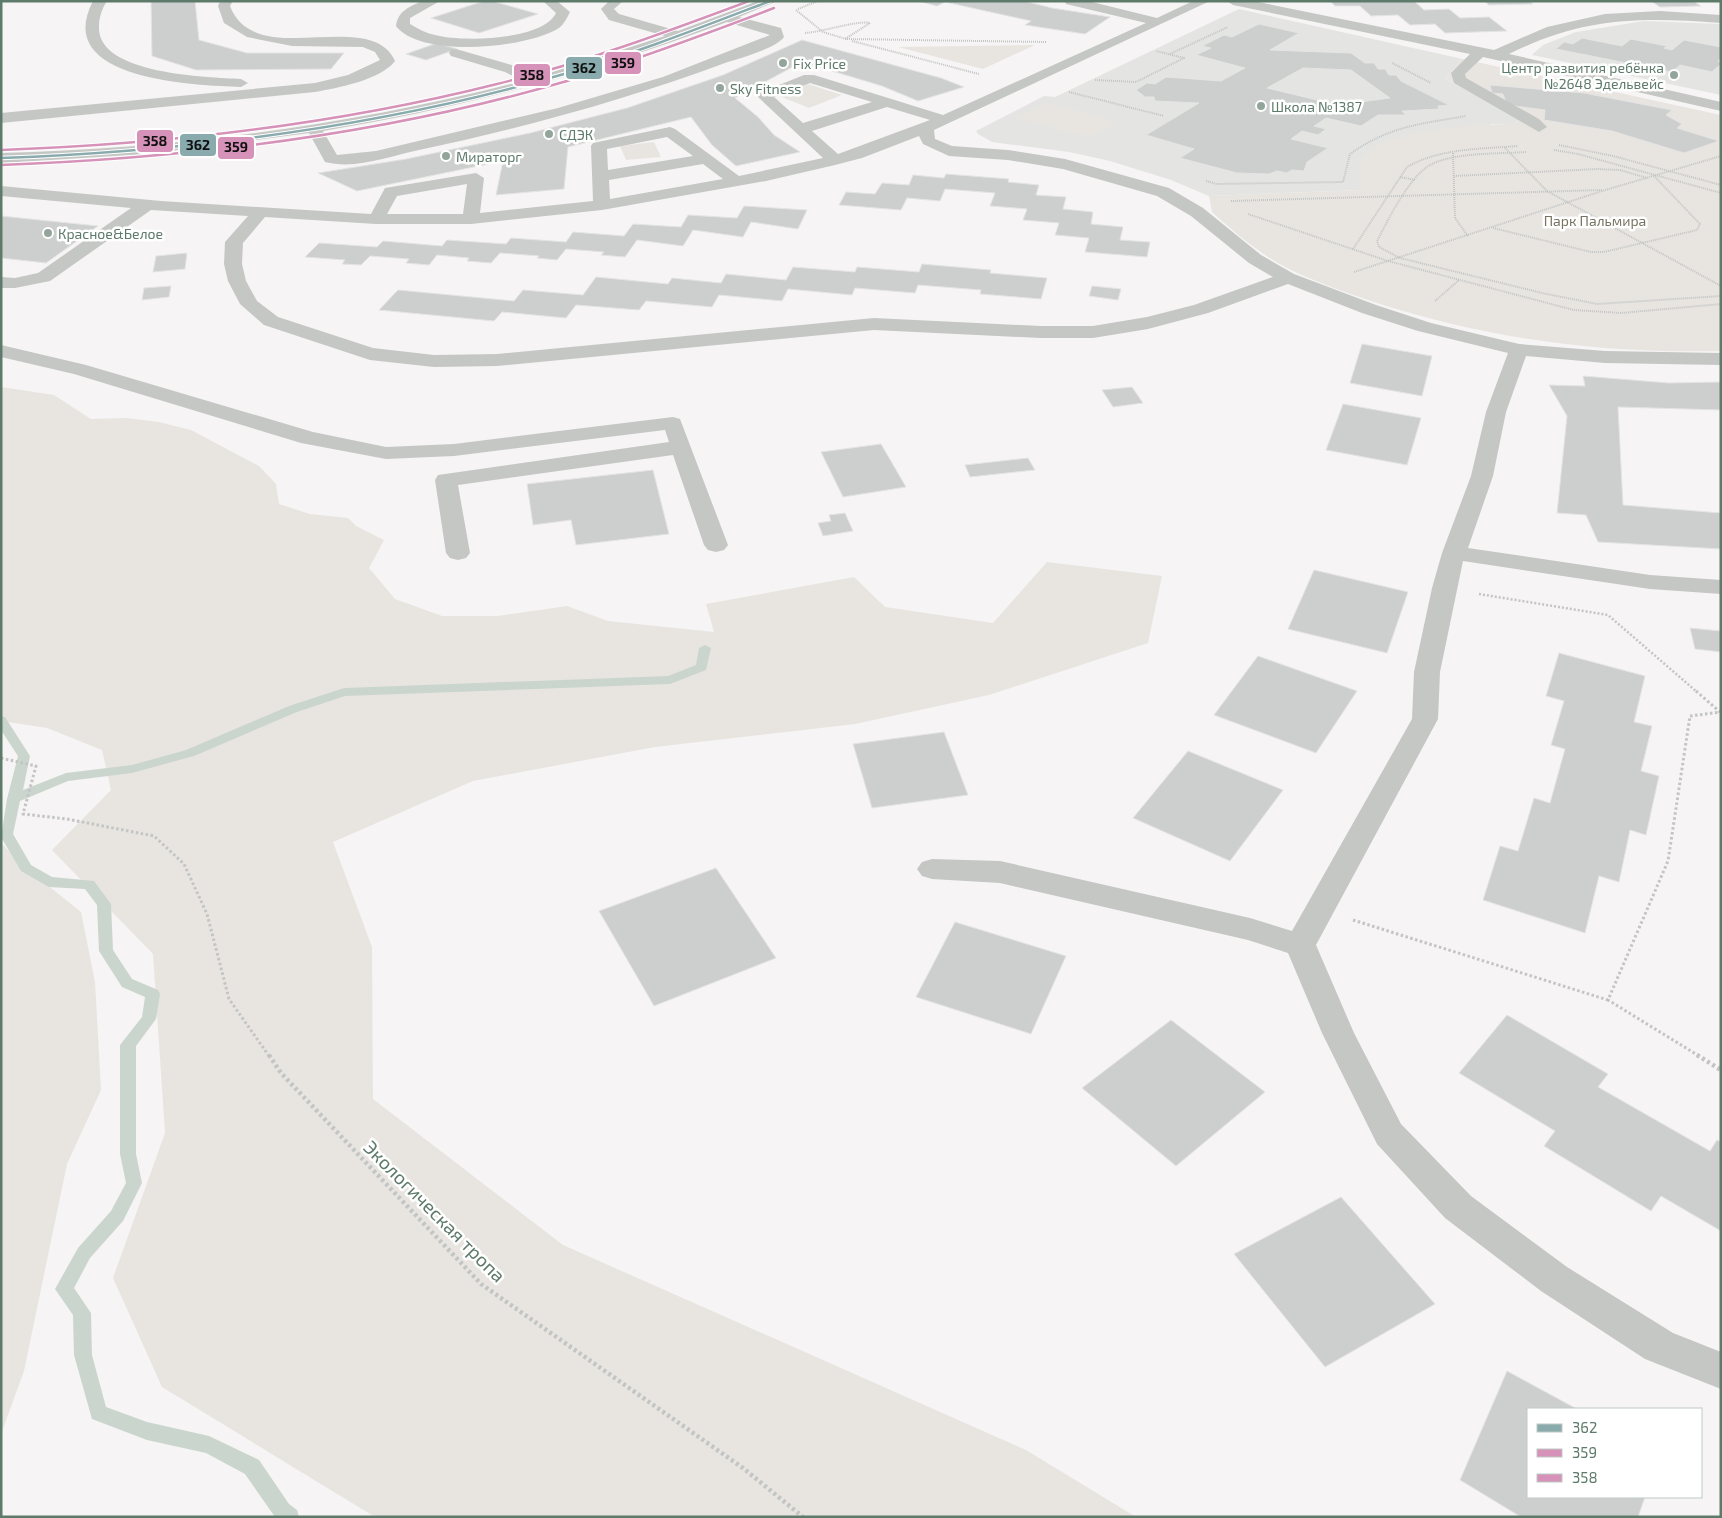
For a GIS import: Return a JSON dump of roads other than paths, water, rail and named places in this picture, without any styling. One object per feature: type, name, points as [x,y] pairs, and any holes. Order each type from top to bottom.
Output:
[{"type":"street","points":[[101,1],[98,3],[91,25],[94,40],[106,55],[132,68],[181,78],[312,87]]},
{"type":"street","points":[[227,1],[224,6],[229,20],[252,35],[302,43],[345,42],[373,45],[413,34],[468,43],[498,41],[532,35],[557,23],[562,12],[549,1]]},
{"type":"street","points":[[413,34],[403,26],[404,17],[414,9],[434,1]]},
{"type":"street","points":[[617,1],[607,9],[614,17],[677,36]]},
{"type":"street","points":[[1,158],[158,149],[314,128],[443,106],[536,82],[677,36],[772,1]]},
{"type":"street","points":[[1071,1],[1159,22]]},
{"type":"street","points":[[1100,8],[1114,1]]},
{"type":"street","points":[[1,191],[72,196],[147,205],[376,219],[471,218],[602,205],[736,181],[856,155],[926,128],[1204,1]]},
{"type":"street","points":[[1233,1],[1496,55],[1721,108]]},
{"type":"street","points":[[1603,6],[1617,16]]},
{"type":"street","points":[[1580,7],[1595,18]]},
{"type":"street","points":[[1496,55],[1524,40],[1571,23],[1595,18],[1662,15],[1721,19]]},
{"type":"street","points":[[314,128],[331,159],[340,160],[376,154],[487,131],[624,95],[681,75],[777,37],[776,31],[726,18]]},
{"type":"street","points":[[1,118],[193,101],[348,81],[374,71],[388,61],[385,53],[373,45]]},
{"type":"street","points":[[1480,52],[1458,73],[1459,80],[1534,122],[1539,127]]},
{"type":"street","points":[[456,53],[510,69],[536,82]]},
{"type":"street","points":[[835,160],[764,96],[809,78],[944,120]]},
{"type":"street","points":[[801,129],[887,102]]},
{"type":"street","points":[[1694,119],[1721,108]]},
{"type":"street","points":[[926,128],[928,141],[949,151]]},
{"type":"street","points":[[602,205],[599,146],[670,132],[736,181]]},
{"type":"street","points":[[921,152],[949,151],[1008,155],[1065,164],[1163,192],[1188,206],[1255,259],[1288,278],[1306,286],[1418,324],[1519,350],[1605,357],[1721,359]]},
{"type":"street","points":[[856,155],[902,153]]},
{"type":"street","points":[[72,196],[44,184],[44,175],[79,154]]},
{"type":"street","points":[[601,176],[707,159]]},
{"type":"street","points":[[376,219],[391,192],[476,178],[471,218]]},
{"type":"street","points":[[1,282],[15,283],[44,277],[147,205]]},
{"type":"street","points":[[260,213],[234,242],[233,264],[236,281],[249,304],[271,322],[370,354],[434,361],[496,360],[874,324],[1040,332],[1093,332],[1148,323],[1201,308],[1288,278]]},
{"type":"street","points":[[1300,945],[1425,719],[1427,672],[1444,588],[1454,552],[1482,476],[1496,412],[1519,350]]},
{"type":"street","points":[[1,351],[79,369],[309,438],[386,453],[454,450],[673,422],[716,545]]},
{"type":"street","points":[[458,553],[446,480],[682,447]]},
{"type":"street","points":[[1454,552],[1650,582],[1721,587]]},
{"type":"street","points":[[932,869],[1000,872],[1250,929],[1300,945],[1338,1033],[1389,1134],[1458,1207],[1554,1279],[1658,1346],[1721,1371]]},
{"type":"waterway","points":[[14,799],[66,777],[132,769],[190,753],[293,709],[344,692],[670,680],[702,667],[705,648]]},
{"type":"waterway","points":[[1,720],[24,756],[14,799]]},
{"type":"waterway","points":[[14,799],[6,834],[26,868],[49,882],[89,884],[104,904],[106,951],[127,983],[153,994],[149,1019],[128,1045],[128,1154],[134,1183],[117,1216],[84,1253],[64,1289],[82,1313],[83,1355],[98,1413],[147,1431],[209,1445],[252,1467],[282,1511],[290,1517]]},
{"type":"place","name":"Fix Price","points":[[783,63]]},
{"type":"place","name":"Центр развития ребёнка №2648 Эдельвейс","points":[[1674,75]]},
{"type":"place","name":"Sky Fitness","points":[[720,88]]},
{"type":"place","name":"Школа №1387","points":[[1261,106]]},
{"type":"place","name":"СДЭК","points":[[549,134]]},
{"type":"place","name":"Мираторг","points":[[446,156]]},
{"type":"place","name":"Красное&Белое","points":[[48,233]]},
{"type":"park label","name":"Парк Пальмира","points":[[1595,220]]}]
